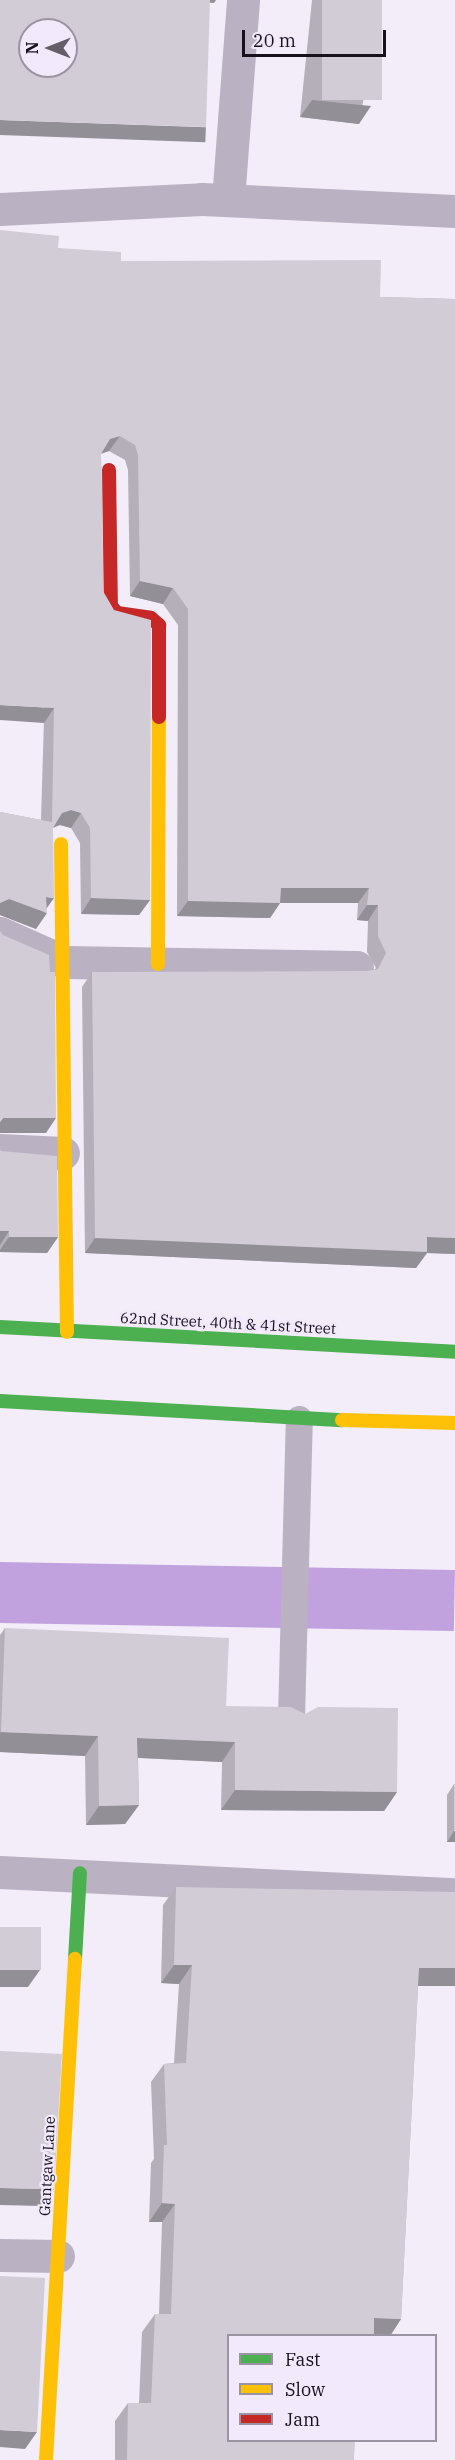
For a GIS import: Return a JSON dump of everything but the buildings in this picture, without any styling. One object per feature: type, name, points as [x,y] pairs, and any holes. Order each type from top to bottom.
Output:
[{"type":"street","points":[[228,200],[243,0]]},
{"type":"street","points":[[0,209],[228,200],[455,211]]},
{"type":"street","points":[[109,470],[111,606],[117,613],[152,618],[159,625],[158,964]]},
{"type":"street","points":[[61,844],[65,962],[63,1153],[67,1332]]},
{"type":"street","points":[[0,933],[65,962],[357,967]]},
{"type":"street","points":[[0,1150],[63,1153]]},
{"type":"street","name":"62nd Street, 40th & 41st Street","points":[[0,1327],[455,1352]]},
{"type":"street","points":[[0,1401],[299,1419],[455,1423]]},
{"type":"street","points":[[0,1872],[80,1873],[455,1894]]},
{"type":"street","name":"Gantgaw Lane","points":[[46,2460],[80,1873]]},
{"type":"street","points":[[0,2255],[58,2256]]},
{"type":"lane","points":[[291,1719],[295,1642],[299,1419]]},
{"type":"shaded area","points":[[0,1562],[455,1570],[454,1631],[0,1623]]},
{"type":"traffic: fast","points":[[0,1327],[455,1352]]},
{"type":"traffic: fast","points":[[0,1401],[342,1420]]},
{"type":"traffic: fast","points":[[75,1959],[80,1873]]},
{"type":"traffic: slow","points":[[158,964],[159,717]]},
{"type":"traffic: slow","points":[[61,844],[67,1332]]},
{"type":"traffic: slow","points":[[342,1420],[455,1423]]},
{"type":"traffic: slow","points":[[46,2460],[75,1959]]},
{"type":"traffic: jam","points":[[109,470],[111,606],[117,613],[151,618],[159,625],[159,717]]}]
